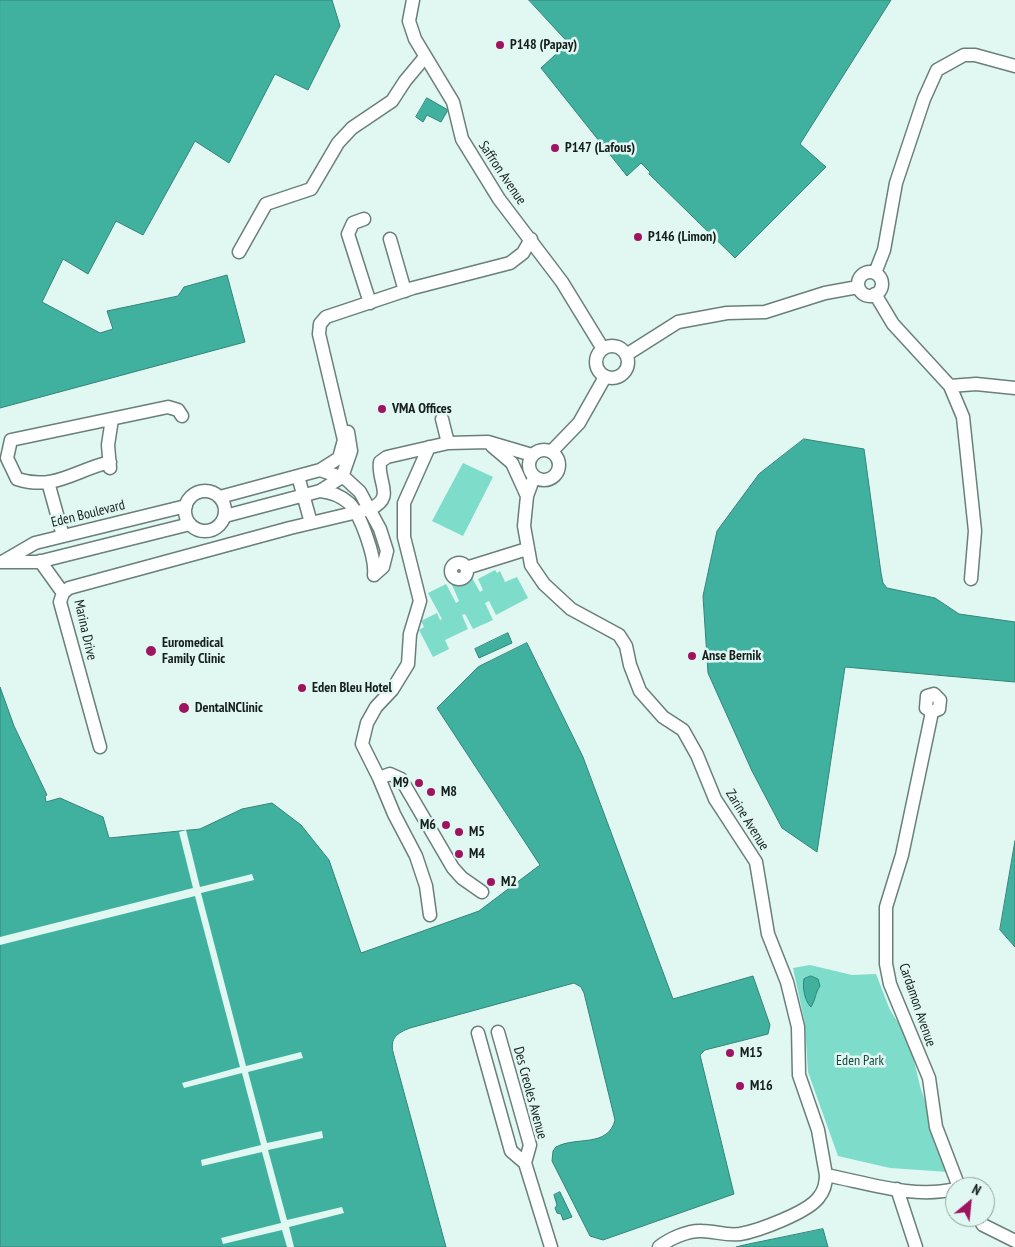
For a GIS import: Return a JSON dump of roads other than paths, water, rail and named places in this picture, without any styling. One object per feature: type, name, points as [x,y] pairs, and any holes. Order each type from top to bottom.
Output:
[{"type":"street","name":"Saffron Avenue","points":[[412,0],[409,21],[424,58],[453,102],[462,139],[499,199],[562,282],[603,349]]},
{"type":"street","points":[[874,274],[884,250],[896,183],[924,99],[937,70],[964,55],[976,55],[1015,66]]},
{"type":"street","points":[[239,252],[266,204],[311,189],[338,144],[352,128],[392,101],[405,80],[424,58]]},
{"type":"street","points":[[364,219],[353,223],[348,234],[370,303]]},
{"type":"street","points":[[390,239],[405,291]]},
{"type":"street","points":[[320,470],[339,458],[344,440],[319,334],[320,324],[326,317],[405,291],[510,263],[522,253],[530,239]]},
{"type":"street","points":[[867,273],[874,274],[880,278],[881,286],[875,294],[865,295],[858,287],[861,276],[867,273]]},
{"type":"street","points":[[626,354],[678,322],[727,313],[765,312],[824,293],[858,287]]},
{"type":"street","points":[[875,294],[893,324],[950,386],[963,417],[975,531],[971,579]]},
{"type":"street","points":[[614,346],[626,354],[628,366],[622,375],[616,378],[601,375],[596,366],[597,356],[603,349],[614,346]]},
{"type":"street","points":[[221,546],[216,528],[225,516],[320,491],[342,477],[351,450],[346,420],[328,373]]},
{"type":"street","points":[[551,452],[579,422],[605,377]]},
{"type":"street","points":[[950,386],[976,384],[1015,388]]},
{"type":"street","points":[[112,419],[108,445],[110,466],[78,471],[68,479],[48,482],[28,483],[17,479],[7,458],[11,440],[168,407],[178,410],[182,416]]},
{"type":"street","points":[[442,419],[448,443]]},
{"type":"street","points":[[370,509],[379,505],[384,497],[379,470],[380,462],[387,457],[448,443],[488,442],[532,455],[541,450],[551,452],[558,459],[557,474],[548,480],[538,480],[534,477],[529,469],[532,455]]},
{"type":"street","points":[[488,442],[512,463],[527,496]]},
{"type":"street","points":[[429,447],[404,503],[404,537],[420,601],[410,634],[408,664],[392,690],[376,707],[367,723],[362,744],[394,814],[416,856],[426,886],[430,915]]},
{"type":"street","points":[[320,470],[342,477],[360,492],[370,509],[380,529],[387,551],[383,567],[374,576],[374,562],[357,513],[342,497],[320,491]]},
{"type":"street","name":"Eden Boulevard","points":[[1,562],[35,543],[186,506],[193,494],[200,491],[214,492],[220,497],[320,470]]},
{"type":"street","points":[[298,476],[311,523]]},
{"type":"street","name":"Zarine Avenue","points":[[534,477],[527,496],[524,526],[531,565],[544,584],[571,609],[618,635],[626,646],[630,665],[640,691],[663,717],[682,730],[697,755],[715,799],[756,862],[768,934],[787,982],[798,1027],[799,1075],[818,1130],[826,1176]]},
{"type":"street","points":[[48,482],[62,536]]},
{"type":"street","points":[[220,497],[224,502],[225,516]]},
{"type":"street","points":[[186,506],[187,519],[190,524]]},
{"type":"street","name":"Marina Drive","points":[[100,746],[60,602],[63,593],[69,588],[221,546],[370,509]]},
{"type":"street","name":"Eden Boulevard","points":[[1,562],[40,561],[190,524],[198,530],[207,531],[216,528]]},
{"type":"street","points":[[466,568],[527,549]]},
{"type":"street","points":[[40,561],[63,593]]},
{"type":"street","name":"Cardamon Avenue","points":[[932,712],[902,855],[886,907],[886,964],[890,984],[929,1078],[936,1127],[956,1177]]},
{"type":"street","points":[[379,778],[390,774],[401,779],[453,868],[462,878],[482,892]]},
{"type":"street","name":"Des Creoles Avenue","points":[[498,1032],[530,1145],[524,1163],[551,1247]]},
{"type":"street","points":[[478,1033],[511,1151],[524,1163]]},
{"type":"street","points":[[659,1247],[667,1240],[700,1230],[725,1235],[740,1234],[765,1228],[815,1202],[824,1189],[826,1176],[935,1194],[945,1192]]},
{"type":"street","points":[[897,1189],[904,1218],[916,1247]]},
{"type":"street","points":[[987,1227],[1015,1240]]},
{"type":"place","name":"P148 (Papay)","points":[[500,45]]},
{"type":"place","name":"P147 (Lafous)","points":[[555,148]]},
{"type":"place","name":"P146 (Limon)","points":[[638,237]]},
{"type":"place","name":"VMA Offices","points":[[382,409]]},
{"type":"place","name":"Euromedical Family Clinic","points":[[151,651]]},
{"type":"place","name":"Anse Bernik","points":[[692,656]]},
{"type":"place","name":"Eden Bleu Hotel","points":[[302,688]]},
{"type":"place","name":"DentalNClinic","points":[[184,708]]},
{"type":"place","name":"M9","points":[[419,783]]},
{"type":"place","name":"M8","points":[[431,792]]},
{"type":"place","name":"M6","points":[[446,825]]},
{"type":"place","name":"M5","points":[[459,832]]},
{"type":"place","name":"M4","points":[[459,854]]},
{"type":"place","name":"M2","points":[[491,882]]},
{"type":"place","name":"M15","points":[[730,1053]]},
{"type":"place","name":"M16","points":[[740,1086]]},
{"type":"park label","name":"Eden Park","points":[[860,1061]]}]
